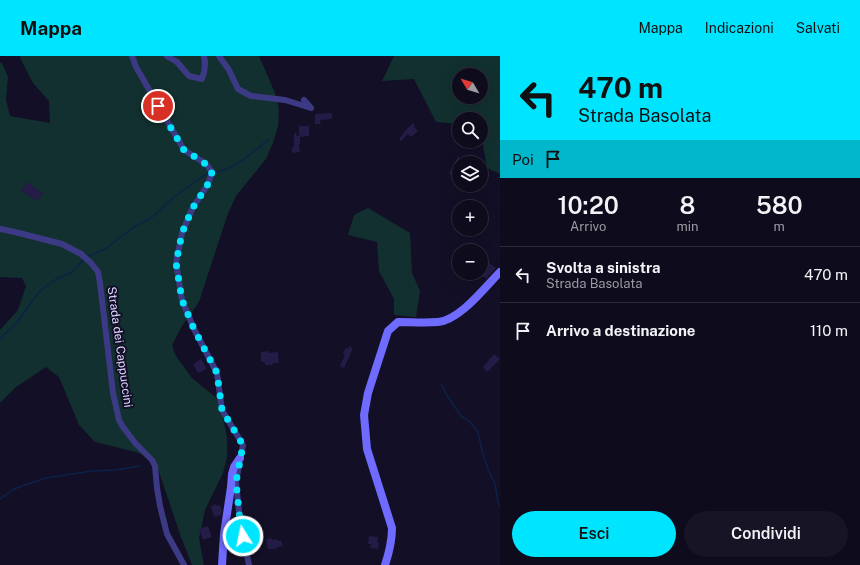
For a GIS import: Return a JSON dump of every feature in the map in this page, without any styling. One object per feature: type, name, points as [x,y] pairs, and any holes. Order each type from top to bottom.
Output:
[{"type":"main road","points":[[385,565],[392,539],[392,528],[367,449],[364,414],[368,393],[388,332],[398,322],[439,322],[450,318],[461,311],[500,272]]},
{"type":"main road","points":[[222,565],[224,534],[232,474],[234,467],[240,458]]},
{"type":"street","points":[[132,56],[136,67],[184,150],[207,165],[212,172],[208,184],[192,209],[182,233],[176,263],[182,300],[194,329],[217,373],[222,410],[243,445],[236,482],[240,521],[249,565]]},
{"type":"street","points":[[167,56],[177,62],[191,78],[202,79],[205,71],[204,56]]},
{"type":"street","points":[[219,56],[229,70],[238,90],[251,96],[285,100],[311,108],[304,100]]},
{"type":"street","name":"Strada dei Cappuccini","points":[[0,229],[62,244],[81,254],[98,272],[113,393],[119,420],[136,444],[152,460],[155,466],[160,506],[168,534],[184,565]]},
{"type":"green space","points":[[20,56],[259,56],[275,93],[279,109],[278,126],[273,143],[266,159],[236,196],[227,216],[199,302],[182,326],[172,345],[176,356],[192,378],[219,400],[227,437],[227,457],[223,473],[205,510],[199,538],[204,565],[192,565],[155,460],[136,452],[95,442],[79,425],[59,377],[46,367],[16,387],[0,403],[0,330],[18,310],[26,286],[22,278],[0,277],[0,62],[2,63],[8,77],[6,100],[10,116],[50,123],[49,101],[33,83]]},
{"type":"green space","points":[[394,56],[500,56],[500,174],[488,168],[488,156],[485,156],[483,148],[488,148],[488,112],[452,112],[452,123],[436,122],[414,79],[382,81]]},
{"type":"green space","points":[[368,208],[410,233],[412,273],[420,291],[416,317],[394,315],[394,299],[379,271],[377,242],[348,235],[354,215]]},
{"type":"building","points":[[332,113],[332,119],[320,120],[321,124],[315,124],[315,114]]},
{"type":"building","points":[[413,123],[415,125],[414,127],[418,131],[411,137],[408,134],[401,141],[399,139]]},
{"type":"building","points":[[299,126],[309,126],[309,136],[300,137],[300,152],[292,153],[292,147],[294,147],[294,133],[299,136]]},
{"type":"building","points":[[452,168],[452,176],[449,174]]},
{"type":"building","points":[[27,182],[43,193],[37,201],[21,191]]},
{"type":"building","points":[[488,262],[496,268],[488,277]]},
{"type":"building","points":[[349,346],[353,348],[344,368],[340,366],[345,355],[343,354]]},
{"type":"building","points":[[269,351],[269,353],[278,352],[279,363],[265,365],[265,362],[261,362],[261,352]]},
{"type":"building","points":[[494,354],[500,359],[487,372],[483,367]]},
{"type":"building","points":[[201,359],[207,369],[198,373],[193,364]]},
{"type":"building","points":[[216,504],[217,506],[220,505],[222,511],[221,515],[214,517],[211,506]]},
{"type":"building","points":[[208,526],[212,537],[203,540],[199,529]]},
{"type":"building","points":[[238,533],[239,543],[231,544],[230,534]]},
{"type":"building","points":[[369,536],[378,537],[378,549],[370,548],[371,544],[368,544]]},
{"type":"building","points":[[272,538],[272,540],[276,539],[277,541],[282,541],[282,546],[277,547],[276,549],[268,549],[266,539]]},
{"type":"waterway","points":[[213,172],[227,169],[235,165],[269,139]]},
{"type":"waterway","points":[[87,257],[105,249],[134,227],[151,218],[174,197],[209,172]]},
{"type":"waterway","points":[[0,339],[17,322],[39,292],[53,281],[72,272],[84,259]]},
{"type":"waterway","points":[[441,384],[461,416],[469,421],[478,432],[482,451],[495,484],[500,507]]},
{"type":"waterway","points":[[0,499],[14,489],[46,478],[140,466]]},
{"type":"route","points":[[158,106],[184,150],[207,165],[212,172],[208,184],[192,209],[182,233],[176,263],[182,300],[194,329],[217,373],[222,410],[243,445],[236,482],[243,536]]}]
